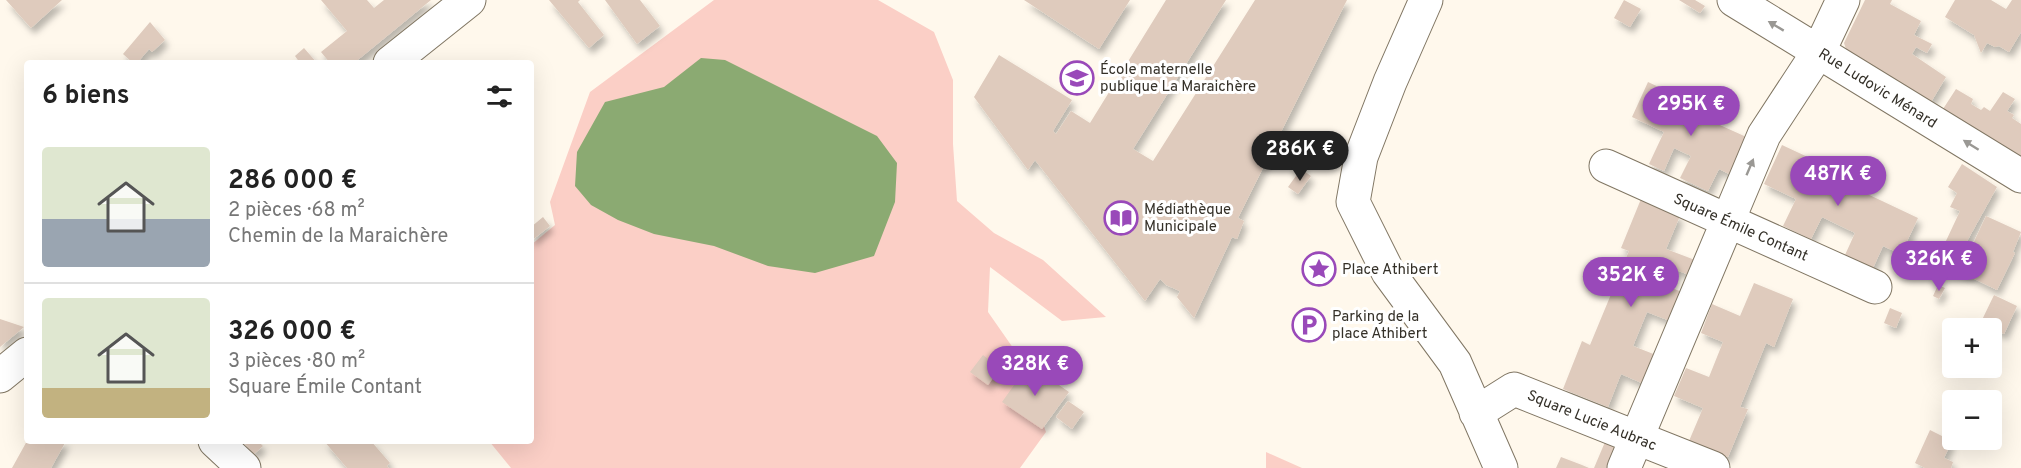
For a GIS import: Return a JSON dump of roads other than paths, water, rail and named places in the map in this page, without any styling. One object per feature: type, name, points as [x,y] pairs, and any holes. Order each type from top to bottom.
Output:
[{"type":"street","points":[[394,60],[469,0]]},
{"type":"street","points":[[1426,0],[1390,82],[1361,157],[1353,202],[1388,272],[1455,363],[1501,468]]},
{"type":"street","name":"Rue Ludovic Ménard","points":[[1734,0],[2021,176]]},
{"type":"street","points":[[1624,468],[1764,135],[1819,51],[1843,0]]},
{"type":"street","name":"Square Émile Contant","points":[[1606,166],[1875,287]]},
{"type":"street","points":[[0,376],[24,356]]},
{"type":"street","name":"Square Lucie Aubrac","points":[[1476,412],[1514,388],[1713,468]]},
{"type":"street","points":[[218,444],[244,468]]},
{"type":"place","name":"École maternelle publique La Maraichère","points":[[1077,78]]},
{"type":"place","name":"Médiathèque Municipale","points":[[1121,218]]},
{"type":"place","name":"Place Athibert","points":[[1319,269]]},
{"type":"place","name":"Parking de la place Athibert","points":[[1309,325]]}]
